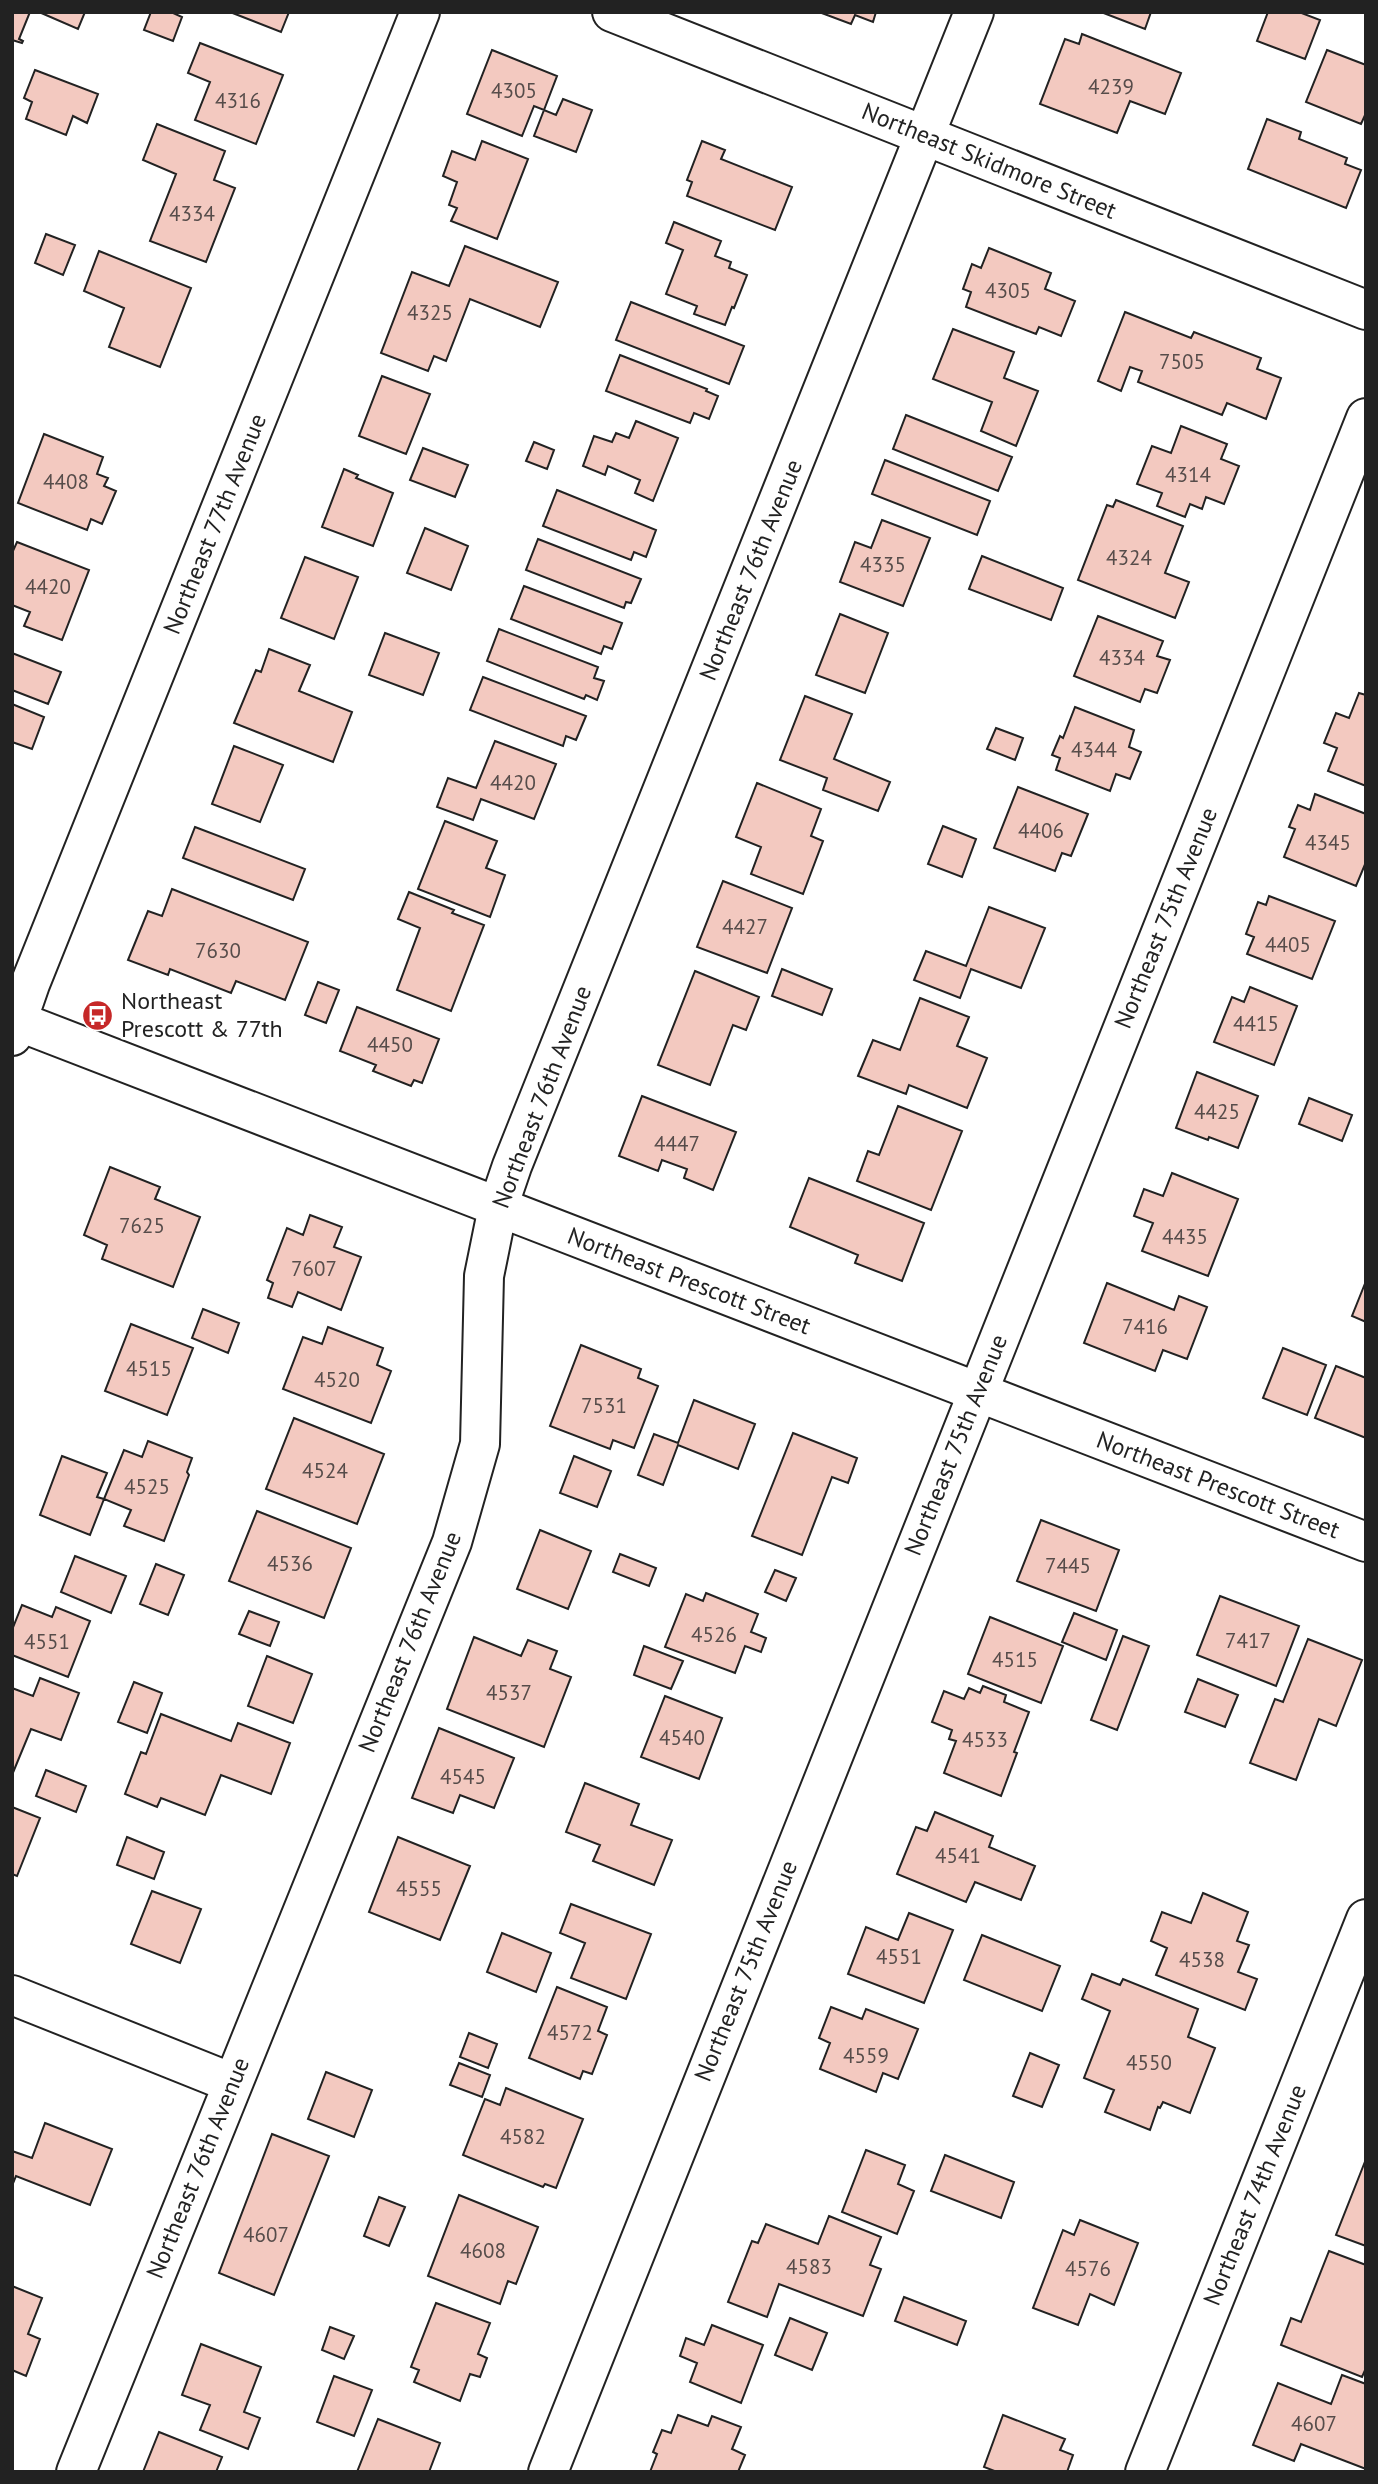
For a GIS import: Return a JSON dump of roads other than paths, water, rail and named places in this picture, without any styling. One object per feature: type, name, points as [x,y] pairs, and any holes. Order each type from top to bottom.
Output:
[{"type":"street","name":"Northeast 77th Avenue","points":[[14,1025],[420,12]]},
{"type":"street","name":"Northeast Skidmore Street","points":[[612,12],[1366,310]]},
{"type":"street","name":"Northeast 76th Avenue","points":[[76,2472],[452,1542],[480,1444],[484,1276],[498,1208],[512,1166],[974,12]]},
{"type":"street","name":"Northeast 75th Avenue","points":[[548,2472],[1366,418]]},
{"type":"street","name":"Northeast Prescott Street","points":[[14,1025],[1366,1542]]},
{"type":"street","name":"Northeast 74th Avenue","points":[[1145,2472],[1366,1919]]},
{"type":"street","points":[[12,1996],[232,2083]]},
{"type":"place","name":"Northeast Prescott & 77th","points":[[98,1015]]}]
